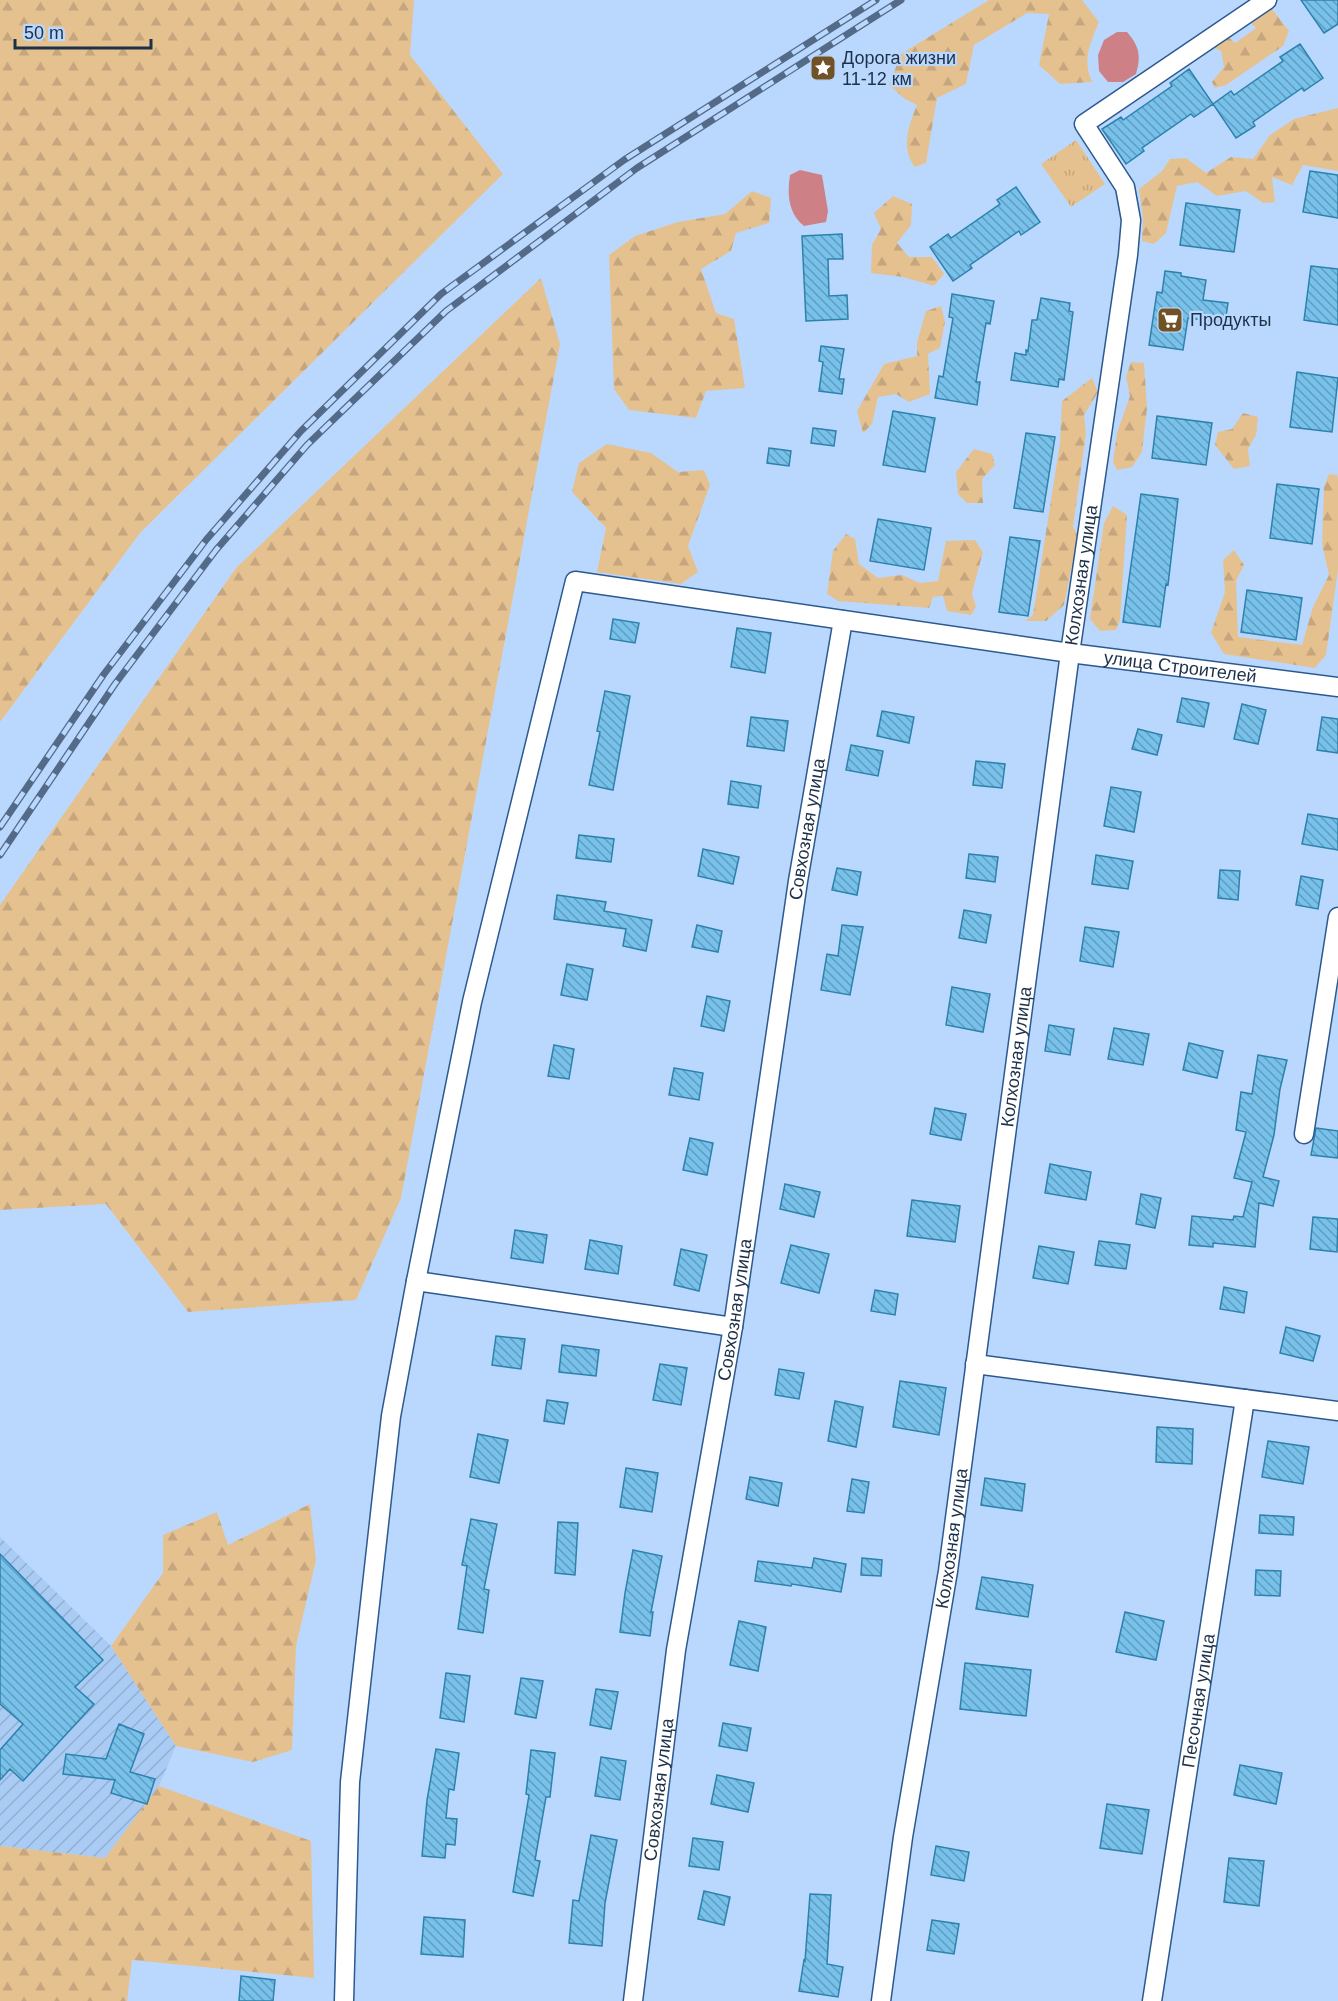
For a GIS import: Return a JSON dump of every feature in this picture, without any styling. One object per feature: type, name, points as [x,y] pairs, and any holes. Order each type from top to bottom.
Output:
[{"type":"street","name":"Колхозная улица","points":[[881,2001],[903,1837],[948,1571],[1070,653],[1128,255],[1131,220],[1125,187],[1084,124],[1267,0]]},
{"type":"street","name":"улица Строителей","points":[[416,1281],[472,1002],[575,581],[1070,653],[1338,687]]},
{"type":"street","name":"Совхозная улица","points":[[633,2001],[676,1650],[733,1327],[798,881],[843,620]]},
{"type":"street","points":[[1304,1134],[1338,917]]},
{"type":"street","points":[[344,2001],[350,1782],[392,1416],[416,1281],[733,1327]]},
{"type":"street","points":[[975,1364],[1338,1411]]},
{"type":"street","name":"Песочная улица","points":[[1152,2001],[1245,1399]]},
{"type":"shaded area","points":[[1117,32],[1127,32],[1135,42],[1139,57],[1138,68],[1136,74],[1123,82],[1108,82],[1099,71],[1098,55],[1104,40]]},
{"type":"shaded area","points":[[800,170],[822,175],[828,211],[826,222],[804,226],[792,209],[789,196],[790,175]]},
{"type":"shaded area","points":[[0,1537],[111,1646],[176,1746],[159,1786],[105,1858],[0,1846]]},
{"type":"green space","points":[[0,0],[414,0],[410,55],[503,174],[140,533],[0,722]]},
{"type":"green space","points":[[989,0],[1082,0],[1099,22],[1087,59],[1092,82],[1060,84],[1039,65],[1049,14],[1027,13],[974,45],[966,84],[937,98],[926,163],[915,167],[910,160],[907,136],[917,105],[905,99],[889,85],[901,54]]},
{"type":"green space","points":[[1272,9],[1289,31],[1283,46],[1226,85],[1215,88],[1212,82],[1224,67],[1221,51],[1210,46],[1225,34],[1235,43],[1256,28],[1251,23],[1258,10]]},
{"type":"green space","points":[[1338,108],[1338,171],[1303,165],[1292,185],[1272,177],[1275,202],[1263,203],[1246,191],[1217,196],[1197,182],[1177,186],[1166,233],[1154,244],[1142,241],[1143,218],[1139,189],[1162,171],[1170,159],[1186,158],[1206,173],[1231,157],[1253,159],[1270,135],[1294,119]]},
{"type":"green space","points":[[1076,140],[1105,184],[1071,207],[1041,164]]},
{"type":"green space","points":[[752,191],[771,198],[769,223],[736,233],[731,251],[701,269],[716,313],[734,319],[745,388],[706,391],[696,418],[629,410],[614,389],[609,255],[635,236],[678,222],[725,214]]},
{"type":"green space","points":[[893,196],[912,204],[911,225],[897,243],[909,257],[932,257],[944,274],[934,286],[903,277],[871,273],[872,245],[881,229],[874,213]]},
{"type":"green space","points":[[541,278],[560,344],[401,1198],[356,1300],[188,1312],[106,1204],[0,1210],[0,905],[236,568]]},
{"type":"green space","points":[[941,306],[945,322],[940,348],[928,354],[930,394],[909,402],[896,394],[878,397],[872,424],[863,433],[857,411],[884,364],[917,356],[917,342],[926,311]]},
{"type":"green space","points":[[1131,362],[1144,363],[1147,408],[1142,452],[1132,467],[1117,470],[1113,462],[1117,433],[1130,396],[1126,377]]},
{"type":"green space","points":[[1092,378],[1098,392],[1084,415],[1086,433],[1073,527],[1081,540],[1073,560],[1064,605],[1046,621],[1025,621],[1033,615],[1060,443],[1062,401]]},
{"type":"green space","points":[[1243,413],[1258,417],[1256,435],[1248,449],[1250,466],[1234,469],[1215,445],[1218,432],[1232,429]]},
{"type":"green space","points":[[607,444],[651,453],[678,472],[704,470],[710,485],[688,546],[698,572],[681,584],[597,572],[606,528],[572,492],[579,463]]},
{"type":"green space","points":[[974,449],[992,454],[995,465],[982,479],[983,503],[967,503],[958,494],[956,472]]},
{"type":"green space","points":[[1329,474],[1337,475],[1338,479],[1338,569],[1326,655],[1315,668],[1224,654],[1211,633],[1225,592],[1223,560],[1234,550],[1244,565],[1236,581],[1238,637],[1302,645],[1313,607],[1329,575],[1322,544],[1324,487]]},
{"type":"green space","points":[[1113,506],[1127,515],[1120,620],[1116,630],[1100,631],[1090,619],[1104,523]]},
{"type":"green space","points":[[846,534],[855,539],[859,564],[878,578],[902,575],[920,583],[938,581],[946,541],[975,540],[983,552],[972,593],[976,607],[971,615],[947,611],[943,596],[933,597],[929,608],[838,601],[827,594],[833,551]]},
{"type":"green space","points":[[310,1504],[316,1560],[296,1646],[292,1750],[253,1762],[176,1746],[111,1646],[163,1573],[163,1535],[217,1512],[228,1545]]},
{"type":"green space","points":[[159,1786],[311,1841],[314,1978],[132,1960],[127,2001],[0,2001],[0,1846],[105,1858]]},
{"type":"building","points":[[1301,0],[1338,0],[1338,24],[1324,33]]},
{"type":"building","points":[[1300,44],[1323,78],[1304,91],[1302,88],[1253,122],[1255,126],[1236,138],[1213,104],[1231,91],[1234,95],[1283,61],[1280,57]]},
{"type":"building","points":[[1189,69],[1213,104],[1194,117],[1191,114],[1142,148],[1144,151],[1126,164],[1102,129],[1121,117],[1123,120],[1172,86],[1170,83]]},
{"type":"building","points":[[1310,171],[1338,175],[1338,218],[1303,212]]},
{"type":"building","points":[[1016,187],[1040,222],[1021,235],[1019,231],[970,265],[972,268],[953,281],[930,247],[948,234],[951,238],[1000,204],[997,200]]},
{"type":"building","points":[[1186,203],[1240,210],[1234,252],[1180,245]]},
{"type":"building","points":[[842,234],[843,259],[828,259],[829,296],[847,295],[848,319],[806,321],[802,236]]},
{"type":"building","points":[[1311,266],[1338,269],[1338,325],[1304,320]]},
{"type":"building","name":"Продукты","points":[[1165,271],[1206,280],[1203,300],[1228,303],[1225,323],[1188,318],[1183,350],[1149,345],[1157,292],[1162,293]]},
{"type":"building","points":[[952,294],[994,301],[990,324],[986,323],[976,382],[980,382],[977,405],[935,398],[939,376],[943,377],[953,318],[949,317]]},
{"type":"building","points":[[1041,298],[1070,303],[1069,311],[1073,312],[1064,380],[1059,379],[1058,387],[1011,380],[1015,353],[1026,355],[1026,350],[1028,351],[1032,320],[1037,320]]},
{"type":"building","points":[[821,346],[844,349],[839,379],[844,379],[842,394],[819,391],[823,362],[819,361]]},
{"type":"building","points":[[1297,372],[1338,378],[1332,432],[1290,427]]},
{"type":"building","points":[[893,411],[935,418],[925,472],[883,465]]},
{"type":"building","points":[[1157,416],[1212,423],[1206,465],[1152,458]]},
{"type":"building","points":[[813,428],[836,431],[834,446],[811,443]]},
{"type":"building","points":[[1026,433],[1055,437],[1043,512],[1014,508]]},
{"type":"building","points":[[769,448],[791,451],[789,466],[767,463]]},
{"type":"building","points":[[1277,484],[1319,489],[1312,544],[1270,538]]},
{"type":"building","points":[[1141,494],[1178,499],[1168,585],[1166,584],[1160,627],[1123,622]]},
{"type":"building","points":[[878,519],[931,528],[924,570],[870,561]]},
{"type":"building","points":[[1010,537],[1040,541],[1028,616],[999,612]]},
{"type":"building","points":[[1247,590],[1302,598],[1296,640],[1241,632]]},
{"type":"building","points":[[613,619],[639,623],[635,643],[610,639]]},
{"type":"building","points":[[737,628],[771,633],[765,673],[731,667]]},
{"type":"building","points":[[605,691],[630,696],[613,790],[589,785],[600,732],[597,731]]},
{"type":"building","points":[[1182,698],[1209,703],[1204,727],[1177,722]]},
{"type":"building","points":[[1242,704],[1266,710],[1258,744],[1234,739]]},
{"type":"building","points":[[882,711],[914,717],[909,743],[877,736]]},
{"type":"building","points":[[751,717],[788,721],[784,751],[747,746]]},
{"type":"building","points":[[1322,717],[1338,719],[1338,753],[1317,750]]},
{"type":"building","points":[[1138,729],[1162,735],[1157,755],[1132,749]]},
{"type":"building","points":[[851,745],[883,751],[878,776],[846,770]]},
{"type":"building","points":[[976,761],[1005,764],[1002,788],[973,785]]},
{"type":"building","points":[[731,781],[761,786],[758,808],[728,804]]},
{"type":"building","points":[[1111,787],[1141,792],[1134,832],[1104,826]]},
{"type":"building","points":[[1308,814],[1338,819],[1338,850],[1302,844]]},
{"type":"building","points":[[579,835],[614,839],[611,862],[576,858]]},
{"type":"building","points":[[703,849],[739,857],[733,884],[698,876]]},
{"type":"building","points":[[969,854],[998,857],[995,882],[966,878]]},
{"type":"building","points":[[1096,855],[1133,861],[1128,889],[1092,884]]},
{"type":"building","points":[[837,868],[861,872],[857,895],[832,890]]},
{"type":"building","points":[[1220,870],[1240,871],[1238,900],[1218,898]]},
{"type":"building","points":[[1301,876],[1323,880],[1318,909],[1296,905]]},
{"type":"building","points":[[557,895],[606,902],[604,911],[652,920],[646,951],[623,946],[626,929],[554,919]]},
{"type":"building","points":[[964,910],[991,915],[986,943],[959,938]]},
{"type":"building","points":[[697,925],[722,931],[718,952],[692,947]]},
{"type":"building","points":[[842,925],[863,927],[850,995],[821,990],[827,954],[838,956]]},
{"type":"building","points":[[1085,927],[1119,932],[1113,967],[1080,961]]},
{"type":"building","points":[[567,964],[593,969],[587,1000],[561,995]]},
{"type":"building","points":[[952,987],[990,994],[983,1032],[946,1025]]},
{"type":"building","points":[[707,996],[730,1001],[724,1031],[701,1026]]},
{"type":"building","points":[[1049,1025],[1074,1029],[1070,1055],[1045,1051]]},
{"type":"building","points":[[1114,1028],[1149,1034],[1143,1065],[1108,1059]]},
{"type":"building","points":[[1189,1043],[1223,1051],[1217,1078],[1183,1070]]},
{"type":"building","points":[[554,1045],[574,1049],[569,1079],[548,1076]]},
{"type":"building","points":[[1258,1055],[1287,1060],[1280,1089],[1274,1135],[1263,1177],[1279,1181],[1273,1206],[1259,1203],[1255,1247],[1213,1243],[1213,1247],[1189,1245],[1192,1216],[1233,1220],[1234,1216],[1243,1217],[1252,1182],[1234,1178],[1246,1132],[1236,1130],[1241,1092],[1252,1094]]},
{"type":"building","points":[[674,1068],[703,1073],[699,1100],[669,1095]]},
{"type":"building","points":[[935,1108],[966,1114],[961,1140],[930,1134]]},
{"type":"building","points":[[1316,1128],[1338,1131],[1338,1158],[1311,1155]]},
{"type":"building","points":[[690,1138],[713,1143],[707,1175],[683,1170]]},
{"type":"building","points":[[1050,1164],[1091,1172],[1086,1200],[1045,1193]]},
{"type":"building","points":[[785,1184],[820,1192],[814,1217],[780,1209]]},
{"type":"building","points":[[1141,1194],[1161,1198],[1155,1228],[1136,1224]]},
{"type":"building","points":[[912,1200],[960,1206],[955,1242],[907,1236]]},
{"type":"building","points":[[1313,1217],[1338,1219],[1337,1252],[1310,1249]]},
{"type":"building","points":[[515,1230],[547,1235],[543,1263],[511,1258]]},
{"type":"building","points":[[590,1240],[622,1246],[618,1274],[585,1269]]},
{"type":"building","points":[[1099,1241],[1130,1245],[1126,1269],[1095,1265]]},
{"type":"building","points":[[791,1245],[829,1254],[819,1293],[781,1283]]},
{"type":"building","points":[[1039,1246],[1074,1252],[1068,1284],[1033,1278]]},
{"type":"building","points":[[681,1249],[707,1255],[699,1291],[674,1285]]},
{"type":"building","points":[[1224,1287],[1247,1292],[1244,1313],[1220,1309]]},
{"type":"building","points":[[875,1290],[898,1294],[895,1315],[871,1311]]},
{"type":"building","points":[[1286,1327],[1320,1336],[1313,1361],[1280,1353]]},
{"type":"building","points":[[496,1336],[525,1339],[521,1369],[492,1365]]},
{"type":"building","points":[[562,1345],[599,1350],[596,1376],[559,1372]]},
{"type":"building","points":[[660,1364],[687,1368],[681,1405],[653,1400]]},
{"type":"building","points":[[779,1369],[804,1373],[799,1399],[775,1395]]},
{"type":"building","points":[[900,1381],[946,1388],[939,1435],[893,1427]]},
{"type":"building","points":[[547,1400],[568,1403],[564,1424],[544,1421]]},
{"type":"building","points":[[835,1401],[863,1407],[856,1447],[828,1441]]},
{"type":"building","points":[[1157,1427],[1193,1429],[1192,1464],[1156,1462]]},
{"type":"building","points":[[478,1434],[508,1440],[499,1483],[470,1477]]},
{"type":"building","points":[[1268,1441],[1309,1447],[1303,1484],[1262,1477]]},
{"type":"building","points":[[626,1468],[658,1473],[652,1512],[620,1507]]},
{"type":"building","points":[[750,1477],[782,1483],[778,1506],[746,1499]]},
{"type":"building","points":[[985,1478],[1025,1484],[1022,1511],[981,1505]]},
{"type":"building","points":[[852,1479],[869,1482],[864,1513],[847,1511]]},
{"type":"building","points":[[1260,1515],[1294,1517],[1293,1535],[1259,1533]]},
{"type":"building","points":[[471,1519],[497,1524],[484,1589],[489,1590],[483,1633],[458,1629],[467,1566],[462,1565]]},
{"type":"building","points":[[558,1522],[578,1523],[575,1575],[555,1573]]},
{"type":"building","points":[[633,1550],[662,1556],[651,1612],[653,1612],[650,1636],[620,1632]]},
{"type":"building","points":[[0,1554],[103,1660],[75,1687],[94,1704],[23,1781],[10,1769],[0,1780],[0,1750],[23,1724],[0,1704]]},
{"type":"building","points":[[814,1558],[846,1564],[841,1592],[755,1581],[758,1561],[812,1568]]},
{"type":"building","points":[[862,1558],[882,1560],[881,1576],[861,1575]]},
{"type":"building","points":[[1256,1570],[1281,1571],[1280,1596],[1255,1595]]},
{"type":"building","points":[[982,1577],[1033,1585],[1028,1617],[976,1609]]},
{"type":"building","points":[[1125,1612],[1164,1621],[1156,1660],[1116,1652]]},
{"type":"building","points":[[739,1621],[766,1627],[758,1671],[730,1665]]},
{"type":"building","points":[[965,1663],[1031,1670],[1026,1716],[960,1709]]},
{"type":"building","points":[[446,1673],[470,1676],[464,1722],[440,1718]]},
{"type":"building","points":[[521,1678],[543,1681],[536,1718],[515,1714]]},
{"type":"building","points":[[596,1689],[618,1692],[611,1729],[590,1725]]},
{"type":"building","points":[[723,1723],[751,1728],[747,1751],[719,1746]]},
{"type":"building","points":[[119,1724],[144,1734],[130,1772],[155,1779],[147,1804],[111,1793],[115,1780],[63,1774],[66,1754],[106,1759]]},
{"type":"building","points":[[436,1749],[459,1753],[454,1790],[449,1789],[446,1818],[457,1819],[455,1845],[446,1844],[445,1858],[422,1856],[427,1800]]},
{"type":"building","points":[[531,1750],[555,1753],[550,1797],[546,1797],[535,1860],[540,1861],[533,1896],[513,1892],[529,1795],[526,1794]]},
{"type":"building","points":[[601,1757],[626,1761],[620,1800],[595,1796]]},
{"type":"building","points":[[1240,1765],[1282,1773],[1276,1804],[1234,1795]]},
{"type":"building","points":[[717,1775],[754,1783],[748,1812],[711,1804]]},
{"type":"building","points":[[1107,1804],[1149,1810],[1142,1854],[1100,1848]]},
{"type":"building","points":[[591,1835],[617,1840],[605,1903],[602,1946],[569,1943],[573,1900],[579,1901]]},
{"type":"building","points":[[693,1838],[723,1842],[719,1870],[689,1866]]},
{"type":"building","points":[[936,1846],[969,1852],[964,1881],[931,1875]]},
{"type":"building","points":[[1229,1858],[1264,1861],[1259,1906],[1224,1902]]},
{"type":"building","points":[[704,1891],[730,1897],[724,1925],[698,1919]]},
{"type":"building","points":[[810,1894],[831,1895],[827,1964],[843,1967],[838,1997],[799,1991],[805,1961]]},
{"type":"building","points":[[424,1917],[465,1920],[463,1957],[421,1954]]},
{"type":"building","points":[[932,1920],[959,1924],[954,1954],[927,1950]]},
{"type":"building","points":[[241,1976],[275,1980],[273,2001],[239,2001]]},
{"type":"railway","points":[[0,827],[104,674],[206,540],[301,431],[441,294],[624,160],[876,0]]},
{"type":"railway","points":[[0,855],[115,684],[216,550],[307,445],[446,311],[637,168],[901,0]]},
{"type":"place","name":"Дорога жизни 11-12 км","points":[[823,68]]},
{"type":"place","name":"Продукты","points":[[1170,320]]}]
